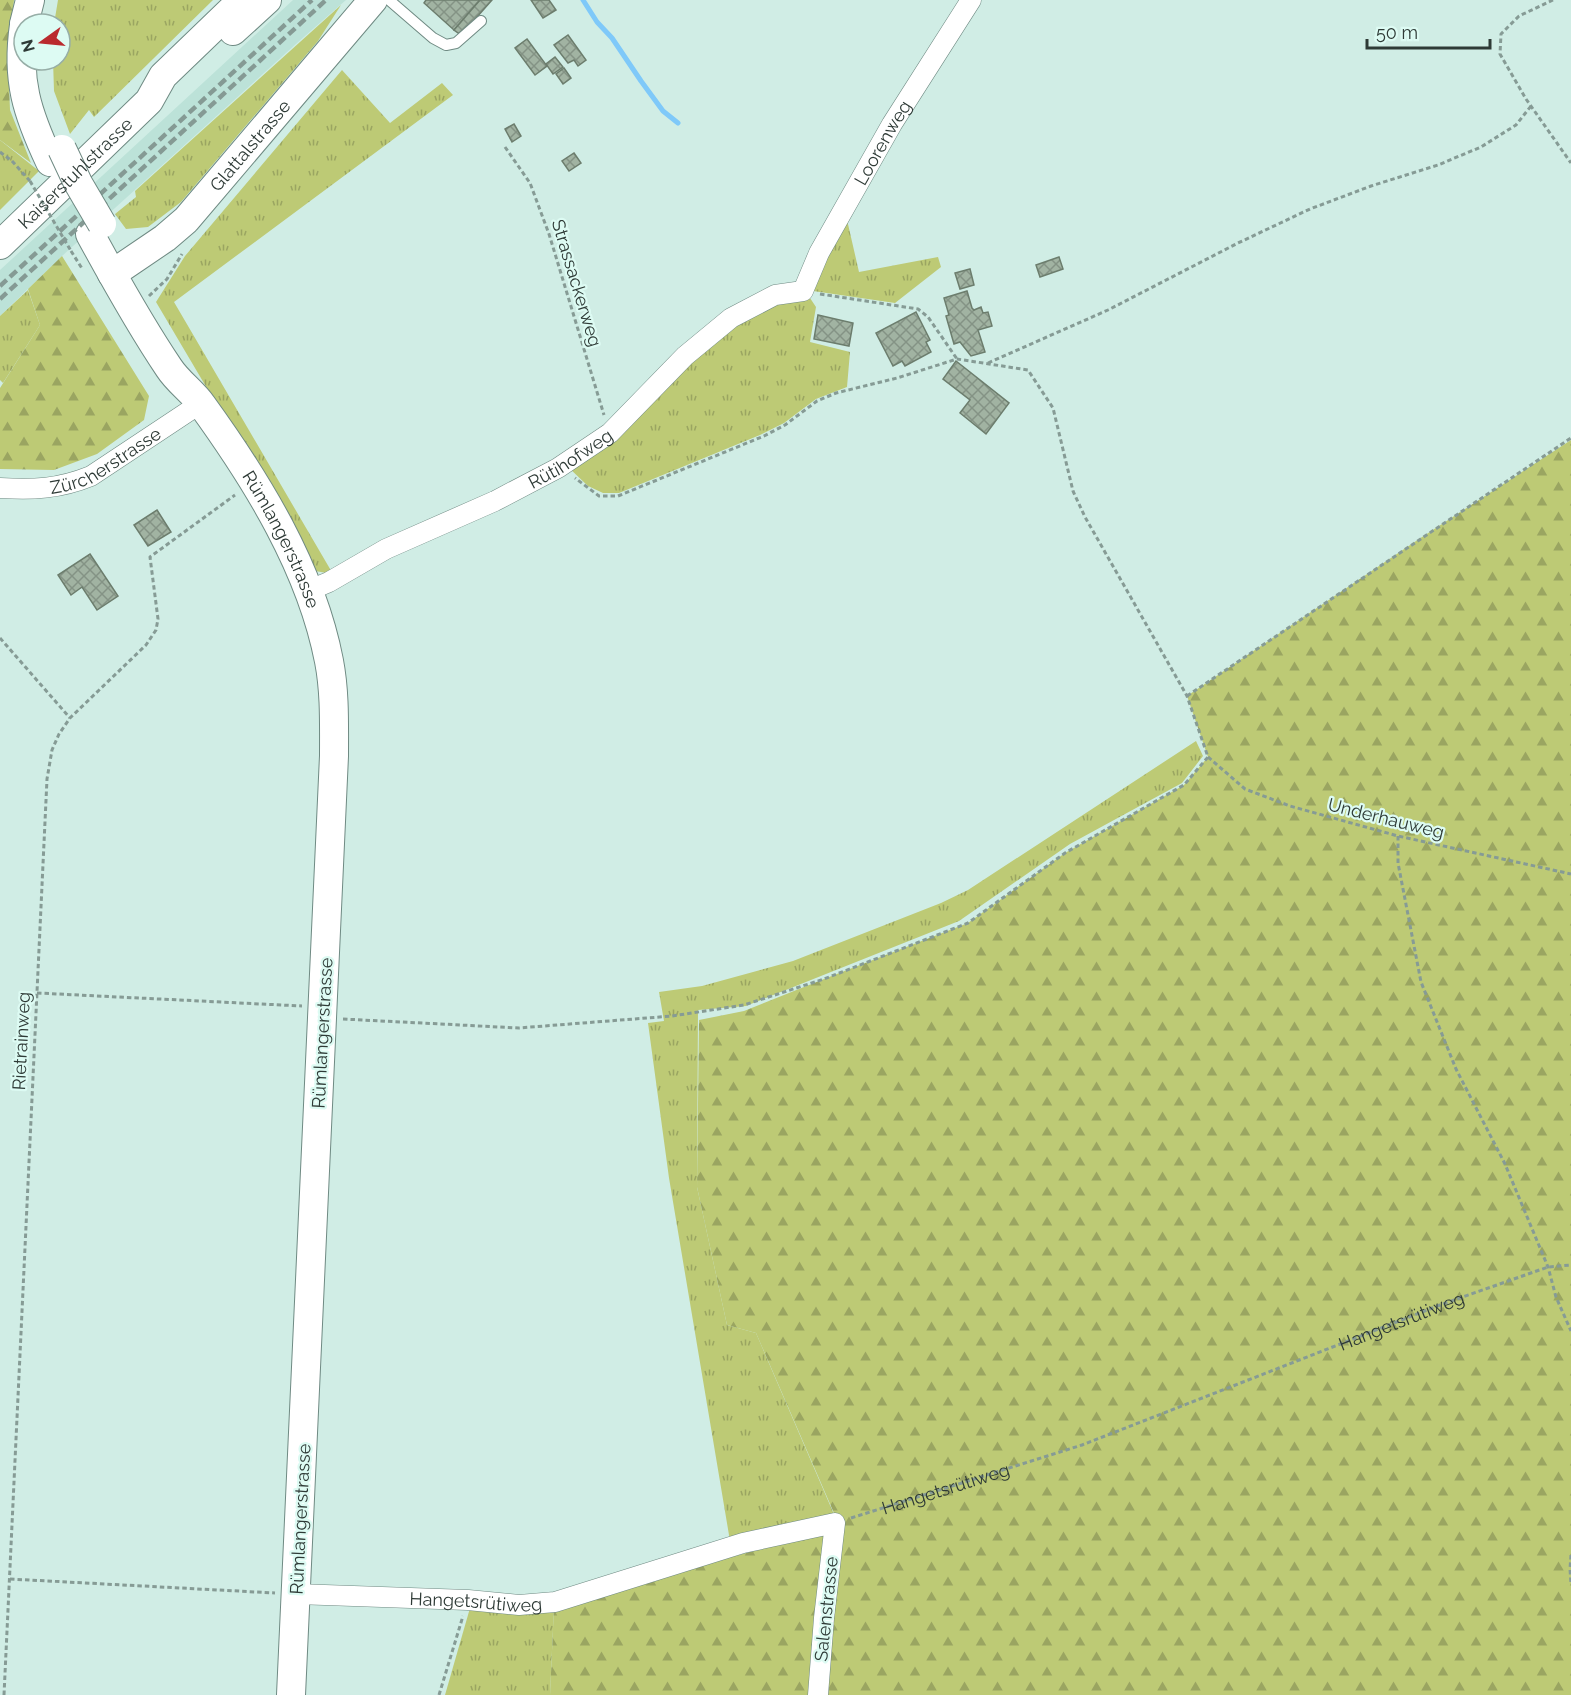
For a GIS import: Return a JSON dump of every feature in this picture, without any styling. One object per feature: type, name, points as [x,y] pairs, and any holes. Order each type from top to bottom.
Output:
[{"type":"street","name":"Kaiserstuhlstrasse","points":[[0,245],[149,101],[164,76],[242,0]]},
{"type":"street","name":"Kaiserstuhlstrasse","points":[[149,101],[174,89],[267,0]]},
{"type":"street","name":"Glattalstrasse","points":[[119,269],[165,238],[186,220],[373,0]]},
{"type":"street","name":"Loorenweg","points":[[803,291],[819,253],[886,134],[971,0]]},
{"type":"street","name":"Rümlangerstrasse","points":[[22,72],[23,91],[30,118],[56,155]]},
{"type":"street","name":"Rümlangerstrasse","points":[[42,72],[56,155],[88,237],[119,269],[131,307],[171,371],[201,403],[254,483],[286,539],[310,590],[330,662],[334,706],[334,756],[291,1695]]},
{"type":"street","name":"Rütihofweg","points":[[310,590],[329,582],[386,549],[495,501],[558,468],[609,434],[685,356],[731,318],[775,295],[803,291]]},
{"type":"street","name":"Zürcherstrasse","points":[[0,488],[47,489],[91,476],[201,403]]},
{"type":"street","name":"Hangetsrütiweg","points":[[296,1594],[468,1600],[519,1605],[555,1602],[743,1543],[835,1523]]},
{"type":"street","name":"Salenstrasse","points":[[818,1695],[835,1523]]},
{"type":"lane","points":[[389,0],[433,38],[447,45],[456,43],[481,21]]},
{"type":"path","points":[[1553,0],[1519,16],[1501,34],[1500,54],[1531,106],[1571,163]]},
{"type":"path","points":[[987,364],[1108,310],[1310,209],[1371,186],[1438,165],[1481,147],[1516,125],[1531,106]]},
{"type":"path","name":"Strassackerweg","points":[[505,147],[530,183],[549,234],[609,434]]},
{"type":"path","points":[[0,152],[12,161],[30,182],[88,237],[83,271]]},
{"type":"path","points":[[803,291],[918,309],[928,316],[957,359]]},
{"type":"path","points":[[37,993],[519,1028],[672,1016],[744,1005],[824,979],[968,923],[1065,853],[1184,785],[1208,757],[1187,696],[1073,491],[1053,408],[1028,370],[957,359],[897,378],[836,393],[817,401],[785,425],[764,436],[618,496],[598,496],[572,475],[558,468]]},
{"type":"path","points":[[1187,696],[1571,438]]},
{"type":"path","name":"Rietrainweg","points":[[4,1695],[47,778],[52,750],[70,718],[147,645],[156,630],[158,619],[150,557],[254,483]]},
{"type":"path","points":[[0,638],[70,718]]},
{"type":"path","name":"Underhauweg","points":[[1208,757],[1245,789],[1290,806],[1398,836],[1571,874]]},
{"type":"path","points":[[1398,836],[1398,863],[1421,982],[1456,1069],[1505,1164],[1548,1267],[1556,1297],[1571,1331]]},
{"type":"path","name":"Hangetsrütiweg","points":[[835,1523],[1082,1445],[1440,1305],[1548,1267],[1571,1265]]},
{"type":"path","points":[[1571,1555],[1571,1584]]},
{"type":"path","points":[[10,1579],[296,1594]]},
{"type":"path","points":[[439,1695],[468,1600]]},
{"type":"shaded area","points":[[293,0],[346,0],[62,256],[0,316],[0,270]]},
{"type":"green space","points":[[0,0],[14,0],[8,58],[10,110],[31,163],[0,140]]},
{"type":"green space","points":[[58,0],[213,0],[94,117],[89,110],[70,134],[54,91],[53,72],[72,72],[72,12],[56,12]]},
{"type":"green space","points":[[341,5],[318,41],[181,202],[148,227],[126,229],[115,214],[136,197],[135,191]]},
{"type":"green space","points":[[342,70],[390,123],[442,83],[453,95],[174,302],[333,574],[315,571],[156,302],[185,256]]},
{"type":"green space","points":[[0,140],[39,171],[0,210]]},
{"type":"green space","points":[[845,211],[859,272],[938,257],[941,267],[895,303],[813,291]]},
{"type":"green space","points":[[62,256],[149,396],[144,420],[97,454],[54,470],[0,469],[0,388],[40,325],[28,289]]},
{"type":"green space","points":[[28,290],[40,325],[3,383],[0,380],[0,316]]},
{"type":"green space","points":[[808,295],[816,307],[810,342],[850,352],[847,387],[816,399],[784,423],[760,435],[619,493],[603,493],[588,486],[568,467],[687,359],[775,298]]},
{"type":"green space","points":[[1571,440],[1571,1695],[550,1695],[554,1606],[840,1527],[756,1333],[727,1325],[697,1187],[699,1020],[744,1011],[968,923],[1065,853],[1184,785],[1208,757],[1187,696],[1419,539]]},
{"type":"green space","points":[[1196,741],[1203,756],[1182,783],[1070,844],[959,921],[746,1006],[698,1010],[697,1187],[727,1325],[756,1333],[836,1519],[730,1541],[669,1178],[648,1023],[664,1021],[659,992],[702,986],[793,961],[941,903],[968,890]]},
{"type":"green space","points":[[554,1607],[550,1695],[445,1695],[470,1608]]},
{"type":"building","points":[[426,0],[480,0],[454,30],[424,3]]},
{"type":"building","points":[[480,0],[492,0],[461,35],[454,30]]},
{"type":"building","points":[[531,0],[549,0],[556,10],[543,18]]},
{"type":"building","points":[[568,35],[586,60],[578,66],[574,60],[568,63],[554,45]]},
{"type":"building","points":[[527,39],[547,66],[535,75],[515,48]]},
{"type":"building","points":[[555,57],[563,67],[553,74],[546,64]]},
{"type":"building","points":[[564,68],[571,78],[563,84],[556,74]]},
{"type":"building","points":[[514,124],[521,136],[512,142],[505,129]]},
{"type":"building","points":[[574,153],[581,163],[569,171],[562,161]]},
{"type":"building","points":[[1059,257],[1063,269],[1040,277],[1036,265]]},
{"type":"building","points":[[970,269],[974,285],[960,289],[955,273]]},
{"type":"building","points":[[967,291],[972,308],[974,310],[981,307],[983,313],[988,312],[992,326],[978,330],[985,352],[971,356],[960,342],[954,344],[946,316],[949,315],[944,298]]},
{"type":"building","points":[[916,312],[930,340],[926,342],[931,352],[905,366],[902,361],[893,366],[876,333]]},
{"type":"building","points":[[818,315],[853,323],[849,346],[814,339]]},
{"type":"building","points":[[956,361],[1009,403],[986,434],[960,413],[970,400],[943,379]]},
{"type":"building","points":[[157,510],[171,532],[148,546],[134,525]]},
{"type":"building","points":[[90,554],[118,596],[97,610],[82,587],[71,595],[58,575]]},
{"type":"waterway","points":[[583,0],[663,111],[678,123]]},
{"type":"railway","points":[[0,286],[312,0]]},
{"type":"railway","points":[[0,299],[326,0]]}]
